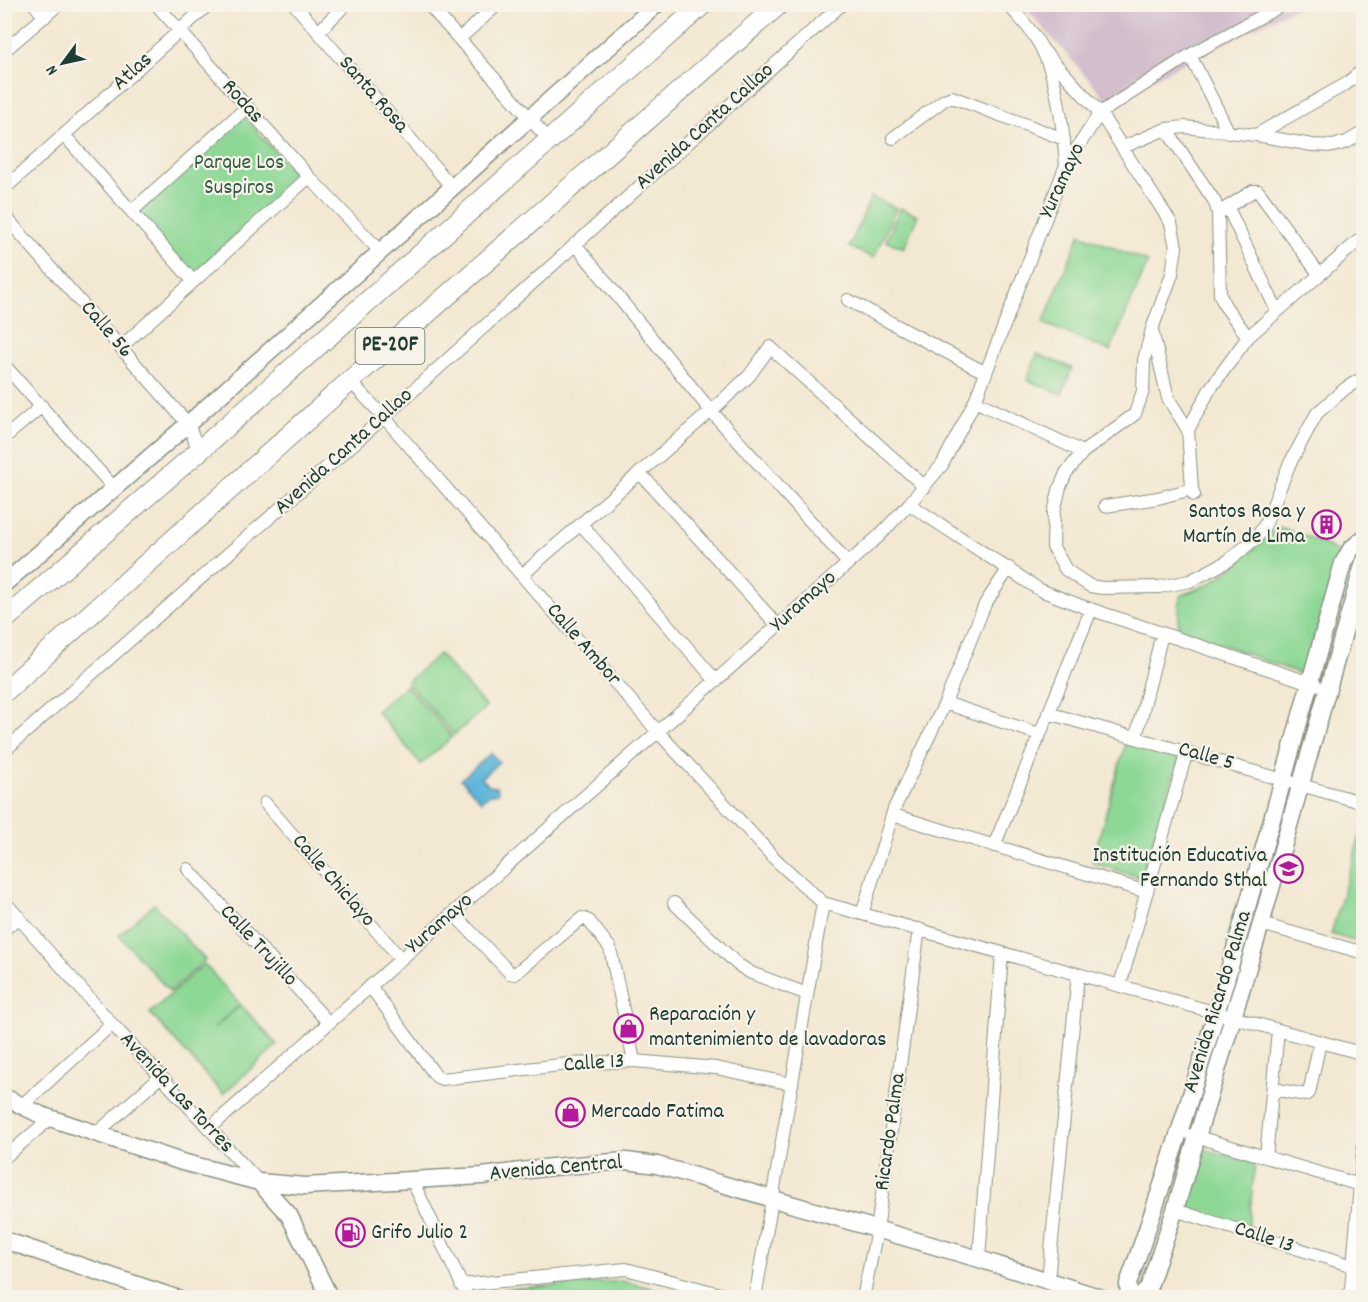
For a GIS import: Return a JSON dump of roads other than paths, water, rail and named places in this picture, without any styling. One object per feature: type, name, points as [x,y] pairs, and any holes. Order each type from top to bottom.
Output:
[{"type":"main road","name":"PE-20F","points":[[4,620],[199,451],[703,4]]},
{"type":"main road","name":"Avenida Canta Callao","points":[[4,692],[350,381],[779,4]]},
{"type":"street","points":[[34,4],[45,17]]},
{"type":"street","points":[[4,51],[59,4]]},
{"type":"street","name":"Rodas","points":[[156,4],[178,32],[309,177],[380,251]]},
{"type":"street","name":"Atlas","points":[[4,189],[209,4]]},
{"type":"street","name":"Santa Rosa","points":[[294,4],[452,187]]},
{"type":"street","points":[[318,32],[346,4]]},
{"type":"street","points":[[428,4],[549,140]]},
{"type":"street","points":[[459,39],[498,4]]},
{"type":"street","points":[[4,584],[188,424],[657,4]]},
{"type":"street","name":"Avenida Canta Callao","points":[[4,751],[384,417],[842,4]]},
{"type":"street","points":[[1008,4],[1035,36],[1042,49],[1054,86],[1064,139],[1066,165]]},
{"type":"street","name":"Yuramayo","points":[[209,1129],[879,536],[942,465],[975,400],[1066,165],[1100,113],[1190,56],[1284,4]]},
{"type":"street","points":[[1042,49],[1100,113],[1171,223],[1176,247],[1172,274],[1152,329],[1144,360],[1143,391],[1135,414],[1083,452],[1066,473],[1060,487],[1054,512],[1053,547],[1066,570],[1090,586],[1102,588],[1159,587],[1190,581],[1228,561],[1256,538],[1265,525],[1289,465],[1317,413],[1346,388],[1364,377]]},
{"type":"street","points":[[1190,56],[1229,133]]},
{"type":"street","points":[[1256,135],[1346,84],[1364,69]]},
{"type":"street","points":[[893,138],[944,100],[952,97],[1064,139]]},
{"type":"street","points":[[132,211],[247,107]]},
{"type":"street","points":[[1123,147],[1166,129],[1185,127],[1256,135],[1312,146],[1333,146],[1347,142],[1364,132]]},
{"type":"street","points":[[1166,129],[1223,211],[1277,311]]},
{"type":"street","points":[[64,135],[194,281]]},
{"type":"street","points":[[121,347],[309,177]]},
{"type":"street","points":[[1223,211],[1253,191],[1258,191],[1319,274]]},
{"type":"street","points":[[1223,211],[1220,295],[1225,306],[1248,338]]},
{"type":"street","name":"Calle 56","points":[[4,215],[188,424],[199,451]]},
{"type":"street","points":[[1188,430],[1210,389],[1248,338],[1364,236]]},
{"type":"street","points":[[574,244],[711,411],[848,563]]},
{"type":"street","points":[[848,300],[986,373]]},
{"type":"street","points":[[1105,506],[1193,492],[1188,430],[1168,398],[1152,329]]},
{"type":"street","points":[[522,575],[711,411],[749,376],[770,347],[924,487]]},
{"type":"street","points":[[4,365],[114,488]]},
{"type":"street","name":"Calle Ambor","points":[[350,381],[384,417],[659,733],[776,860],[823,903]]},
{"type":"street","points":[[975,400],[1083,452]]},
{"type":"street","points":[[4,438],[42,406]]},
{"type":"street","points":[[640,473],[778,626]]},
{"type":"street","points":[[909,504],[1040,590],[1091,610],[1327,688]]},
{"type":"street","points":[[581,524],[716,681]]},
{"type":"street","name":"Avenida Ricardo Palma","points":[[1129,1298],[1128,1284],[1164,1183],[1215,1013],[1343,563],[1351,549],[1364,538]]},
{"type":"street","name":"Avenida Ricardo Palma","points":[[1139,1298],[1148,1289],[1175,1210],[1261,924],[1364,562]]},
{"type":"street","points":[[862,914],[893,815],[945,703],[985,604],[1009,568]]},
{"type":"street","points":[[994,846],[1091,610]]},
{"type":"street","points":[[1136,737],[1162,634]]},
{"type":"street","points":[[945,703],[1039,734]]},
{"type":"street","name":"Calle 5","points":[[1048,713],[1364,803]]},
{"type":"street","points":[[1120,985],[1187,752]]},
{"type":"street","name":"Calle Chiclayo","points":[[265,803],[401,959]]},
{"type":"street","points":[[893,815],[1147,892]]},
{"type":"street","name":"Calle Trujillo","points":[[188,869],[328,1022]]},
{"type":"street","name":"Avenida Las Torres","points":[[4,901],[112,1024],[288,1215],[330,1298]]},
{"type":"street","points":[[674,903],[737,964],[751,973],[807,994]]},
{"type":"street","points":[[755,1298],[823,903],[1364,1054]]},
{"type":"street","points":[[453,913],[510,973],[515,974],[582,918],[589,921],[610,948],[634,1061]]},
{"type":"street","points":[[4,930],[19,917]]},
{"type":"street","points":[[1261,924],[1364,953]]},
{"type":"street","name":"Ricardo Palma","points":[[863,1298],[877,1230],[919,929]]},
{"type":"street","points":[[979,1259],[1002,954]]},
{"type":"street","points":[[1048,1281],[1078,974]]},
{"type":"street","name":"Calle 13","points":[[370,986],[437,1077],[448,1079],[569,1064],[634,1061],[716,1068],[792,1084]]},
{"type":"street","points":[[21,1106],[112,1024]]},
{"type":"street","points":[[1266,1157],[1278,1030]]},
{"type":"street","points":[[1273,1089],[1306,1095],[1309,1093],[1320,1042]]},
{"type":"street","points":[[97,1133],[160,1076]]},
{"type":"street","name":"Avenida Central","points":[[4,1097],[51,1118],[182,1162],[258,1182],[305,1186],[482,1176],[626,1161],[657,1165],[979,1259],[1102,1298]]},
{"type":"street","points":[[4,1158],[51,1118]]},
{"type":"street","points":[[1179,1131],[1360,1185]]},
{"type":"street","points":[[1348,1298],[1364,1139]]},
{"type":"street","points":[[412,1180],[468,1298]]},
{"type":"street","name":"Calle 13","points":[[1175,1210],[1353,1266]]},
{"type":"street","points":[[4,1240],[176,1298]]},
{"type":"street","points":[[461,1285],[626,1269],[735,1298]]},
{"type":"water","points":[[491,753],[499,762],[481,778],[490,786],[497,787],[498,792],[490,794],[481,801],[461,779]]},
{"type":"place","name":"Santos Rosa y Martín de Lima","points":[[1326,525]]},
{"type":"place","name":"Institución Educativa Fernando Sthal","points":[[1288,869]]},
{"type":"place","name":"Reparación y mantenimiento de lavadoras","points":[[628,1028]]},
{"type":"place","name":"Mercado Fatima","points":[[570,1112]]},
{"type":"place","name":"Grifo Julio 2","points":[[350,1233]]},
{"type":"park label","name":"Parque Los Suspiros","points":[[239,176]]}]
